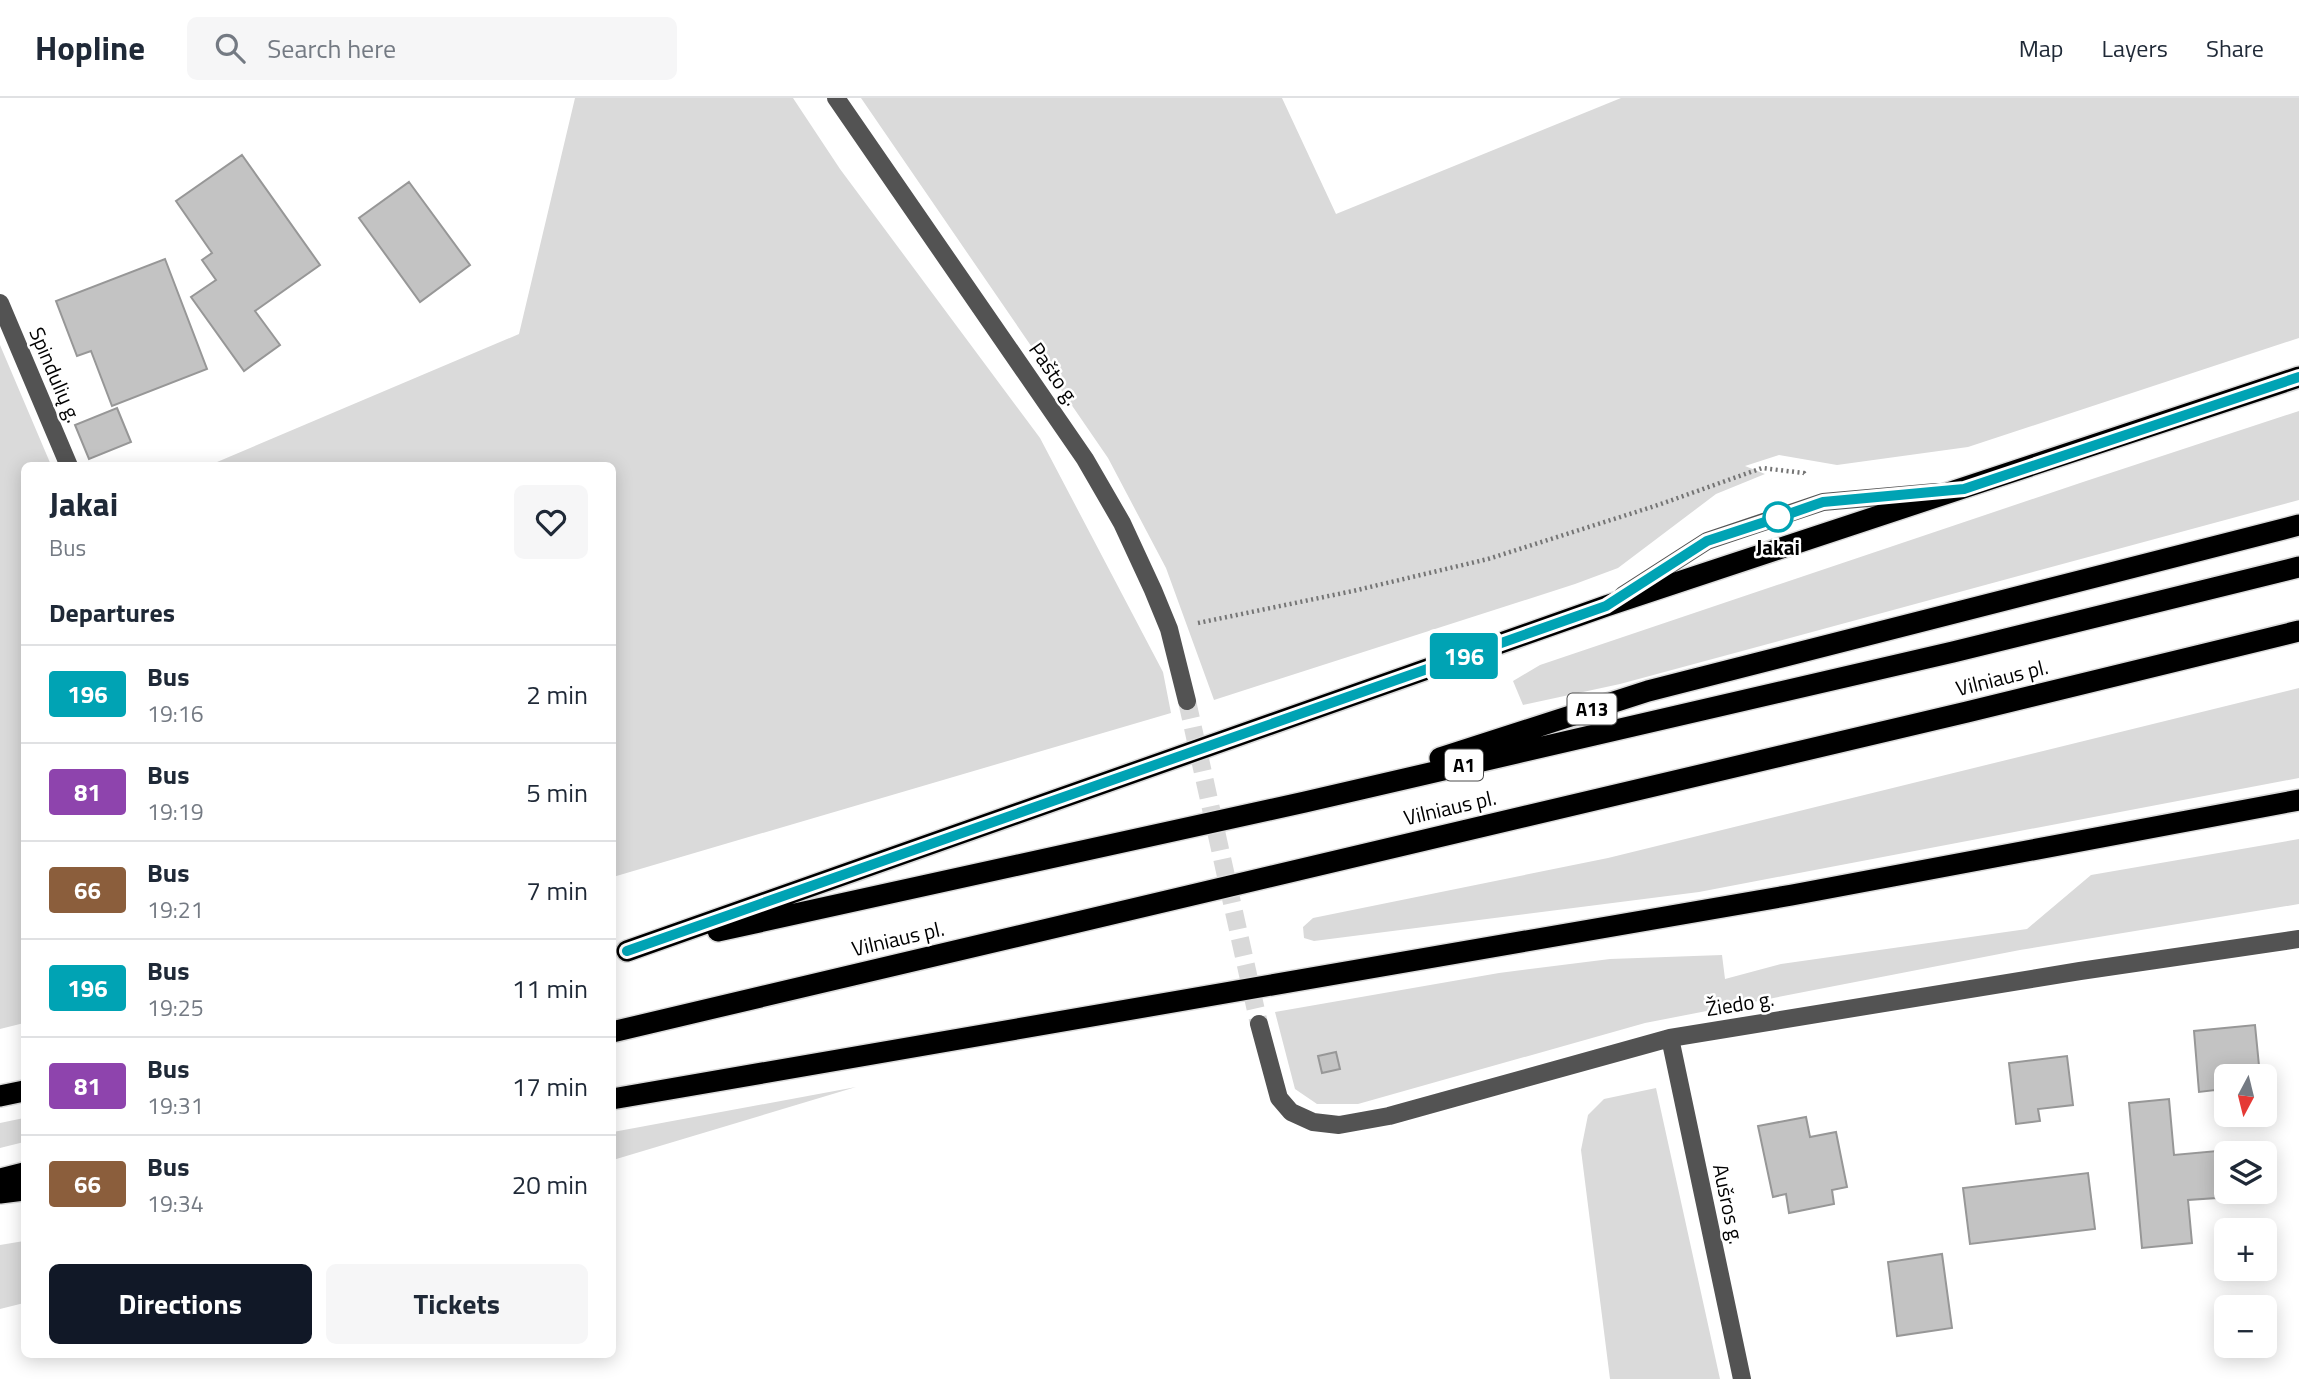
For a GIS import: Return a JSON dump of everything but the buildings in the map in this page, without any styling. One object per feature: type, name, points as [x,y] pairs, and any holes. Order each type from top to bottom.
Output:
[{"type":"highway","points":[[620,953],[1606,606],[2299,377]]},
{"type":"highway","name":"A13","points":[[1305,802],[1648,691],[2299,525]]},
{"type":"highway","name":"Vilniaus pl.","points":[[620,953],[1305,802],[1953,652],[2299,567]]},
{"type":"highway","name":"Vilniaus pl.","points":[[616,1031],[2299,631]]},
{"type":"highway","points":[[616,1099],[1792,895],[2299,800]]},
{"type":"highway","points":[[0,1096],[21,1092]]},
{"type":"highway","points":[[0,1179],[21,1174]]},
{"type":"highway","points":[[0,1193],[21,1190]]},
{"type":"street","name":"Pašto g.","points":[[836,98],[1085,459],[1122,523],[1169,629],[1187,701]]},
{"type":"street","name":"Spindulių g.","points":[[0,303],[67,462]]},
{"type":"street","points":[[1606,606],[1707,541],[1823,502],[1964,489]]},
{"type":"street","name":"Žiedo g.","points":[[1259,1024],[1279,1098],[1291,1112],[1313,1122],[1339,1125],[1389,1116],[1670,1038],[2080,971],[2299,939]]},
{"type":"street","name":"Aušros g.","points":[[1670,1038],[1742,1379]]},
{"type":"path","points":[[1169,629],[1488,559],[1658,505],[1762,468],[1804,473],[1808,481]]},
{"type":"shaded area","points":[[575,98],[793,98],[840,169],[1040,438],[1163,672],[1171,713],[616,876],[616,462],[217,462],[519,334]]},
{"type":"shaded area","points":[[861,98],[1282,98],[1336,214],[1621,98],[2299,98],[2299,338],[1968,447],[1837,465],[1779,455],[1745,466],[1765,474],[1716,494],[1618,568],[1214,700],[1166,568],[1108,458]]},
{"type":"shaded area","points":[[0,345],[50,462],[21,462],[21,1024],[0,1029]]},
{"type":"shaded area","points":[[2299,411],[2299,500],[1620,684],[1523,705],[1513,681],[1540,665]]},
{"type":"shaded area","points":[[2299,688],[2299,778],[1699,892],[1314,941],[1304,938],[1303,927],[1313,918],[1608,858]]},
{"type":"shaded area","points":[[2299,839],[2299,904],[2020,950],[1645,1023],[1358,1104],[1317,1104],[1295,1089],[1275,1012],[1499,973],[1610,959],[1722,955],[1725,979],[1781,964],[2027,929],[2091,875]]},
{"type":"shaded area","points":[[856,1087],[616,1159],[616,1131]]},
{"type":"shaded area","points":[[1656,1088],[1720,1379],[1610,1379],[1581,1150],[1588,1115],[1604,1099]]},
{"type":"shaded area","points":[[21,1119],[21,1143],[0,1148],[0,1123]]},
{"type":"shaded area","points":[[21,1242],[21,1304],[0,1309],[0,1245]]},
{"type":"tunnel","points":[[1187,701],[1259,1024]]},
{"type":"bus line","name":"196","points":[[627,951],[1606,606],[1707,541],[1823,502],[1964,489],[2299,377]]},
{"type":"place","name":"Jakai","points":[[1778,517]]}]
